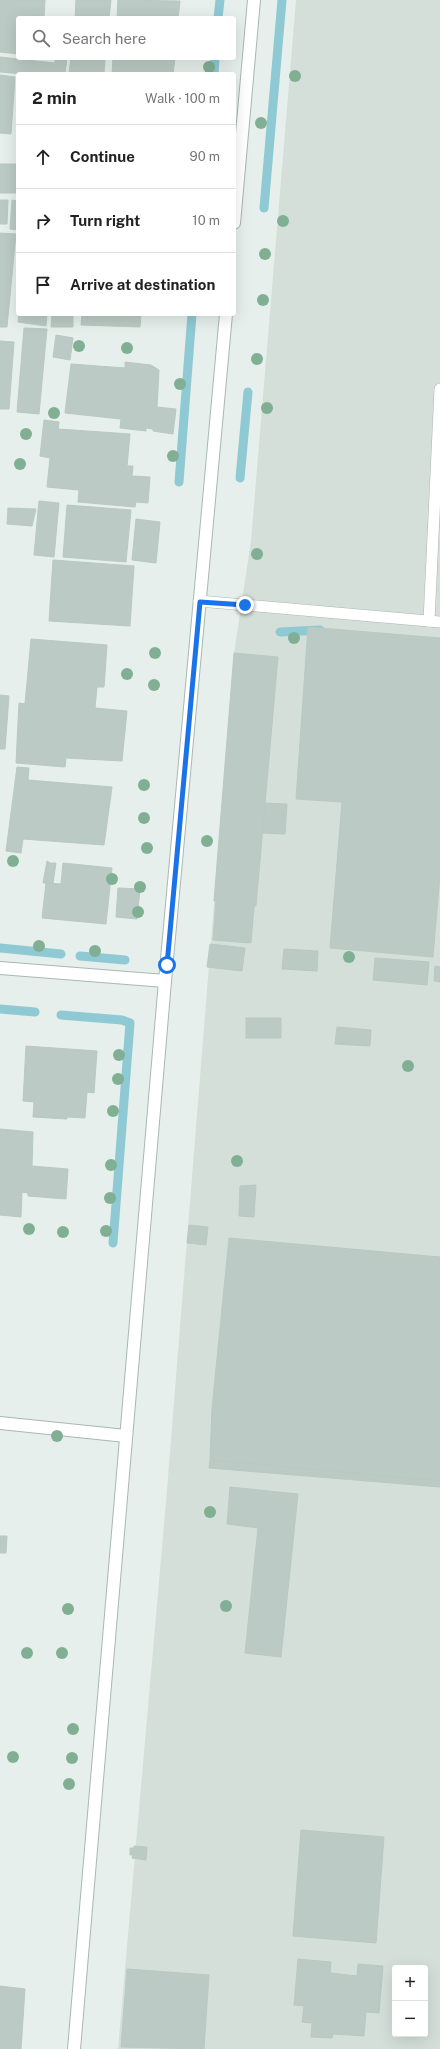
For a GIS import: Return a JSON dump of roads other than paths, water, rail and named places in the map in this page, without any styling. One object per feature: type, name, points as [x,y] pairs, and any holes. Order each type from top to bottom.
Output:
[{"type":"street","points":[[236,201],[254,0]]},
{"type":"street","points":[[74,2049],[165,981],[226,316]]},
{"type":"street","points":[[0,968],[165,981]]},
{"type":"street","points":[[0,1423],[126,1436]]},
{"type":"lane","points":[[200,602],[434,622],[440,389]]},
{"type":"waterway","points":[[218,16],[220,0]]},
{"type":"waterway","points":[[264,208],[282,0]]},
{"type":"waterway","points":[[214,72],[215,60]]},
{"type":"waterway","points":[[179,482],[192,316]]},
{"type":"waterway","points":[[240,478],[248,392]]},
{"type":"waterway","points":[[280,632],[320,630]]},
{"type":"waterway","points":[[0,948],[61,954]]},
{"type":"waterway","points":[[80,956],[125,960]]},
{"type":"waterway","points":[[0,1009],[35,1012]]},
{"type":"waterway","points":[[61,1015],[122,1020],[130,1023],[113,1243]]}]
